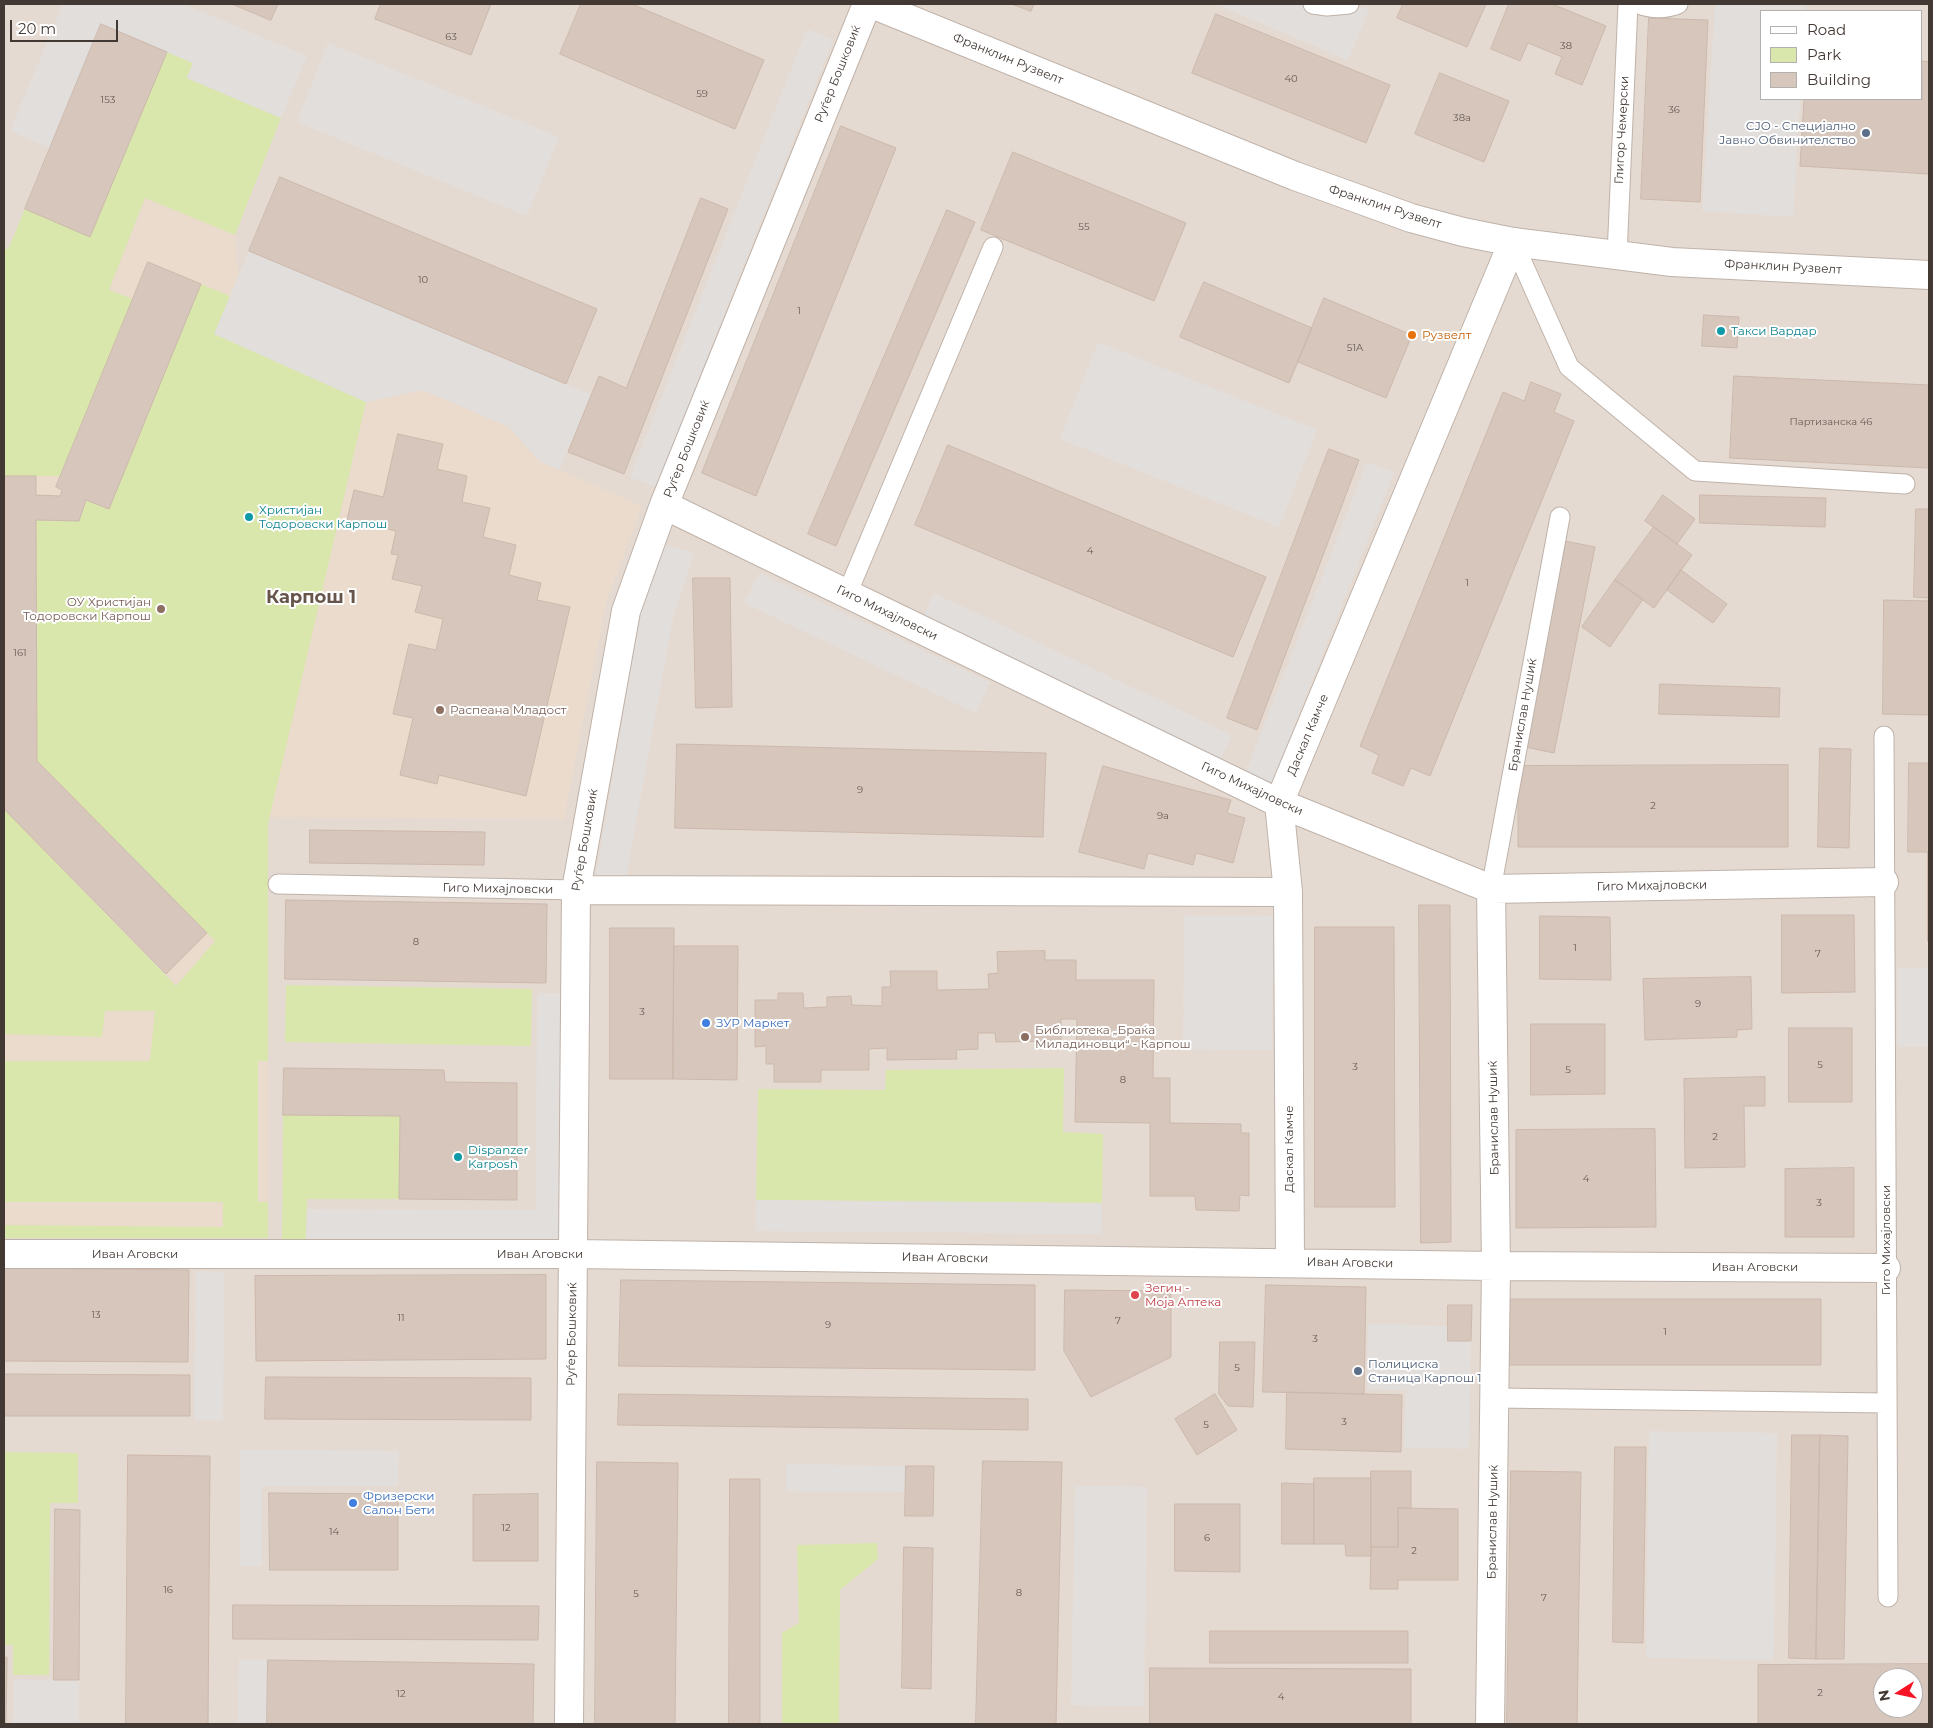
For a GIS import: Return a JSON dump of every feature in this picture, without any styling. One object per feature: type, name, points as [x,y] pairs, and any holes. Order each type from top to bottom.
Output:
[{"type":"street","name":"Руѓер Бошковиќ","points":[[569,1724],[576,890],[626,610],[664,505],[867,4]]},
{"type":"street","name":"Франклин Рузвелт","points":[[872,4],[1341,193],[1411,218],[1463,232],[1513,242],[1672,262],[1929,275]]},
{"type":"street","name":"Даскал Камче","points":[[1290,1262],[1288,892],[1279,803],[1513,242]]},
{"type":"street","name":"Гиго Михајловски","points":[[664,505],[1279,803],[1491,890],[1884,882]]},
{"type":"street","name":"Гиго Михајловски","points":[[576,890],[1288,892]]},
{"type":"street","name":"Бранислав Нушиќ","points":[[1490,1724],[1496,1266],[1491,890]]},
{"type":"street","name":"Иван Аговски","points":[[4,1254],[573,1254],[1496,1266],[1886,1268]]},
{"type":"lane","points":[[1313,4],[1327,6],[1349,4]]},
{"type":"lane","name":"Глигор Чемерски","points":[[1617,256],[1628,4]]},
{"type":"lane","points":[[1639,4],[1658,8],[1678,4]]},
{"type":"lane","points":[[1513,242],[1569,367],[1695,471],[1905,484]]},
{"type":"lane","points":[[847,594],[993,247]]},
{"type":"lane","name":"Бранислав Нушиќ","points":[[1491,890],[1560,517]]},
{"type":"lane","name":"Гиго Михајловски","points":[[1884,736],[1888,1597]]},
{"type":"lane","name":"Гиго Михајловски","points":[[278,884],[576,890]]},
{"type":"lane","points":[[1495,1398],[1887,1403]]},
{"type":"shaded area","points":[[4,4],[1929,4],[1929,1724],[4,1724]]},
{"type":"shaded area","points":[[63,4],[183,4],[307,56],[281,118],[187,78],[193,63],[101,24],[50,148],[10,131]]},
{"type":"shaded area","points":[[1216,4],[1355,4],[1369,10],[1348,60]]},
{"type":"shaded area","points":[[1715,4],[1806,4],[1805,10],[1760,10],[1760,100],[1800,100],[1793,217],[1702,211]]},
{"type":"shaded area","points":[[807,29],[833,40],[656,487],[630,477]]},
{"type":"shaded area","points":[[328,43],[559,137],[527,216],[297,122]]},
{"type":"shaded area","name":"ОУ Христијан Тодоровски Карпош","points":[[145,198],[235,235],[238,277],[232,293],[366,402],[423,390],[509,427],[539,461],[642,506],[606,604],[564,819],[270,817],[268,824],[268,1238],[4,1238],[4,248],[109,290]]},
{"type":"shaded area","points":[[249,251],[591,395],[559,470],[539,461],[509,427],[423,390],[366,402],[214,334]]},
{"type":"shaded area","points":[[1098,342],[1317,430],[1279,527],[1060,439]]},
{"type":"shaded area","points":[[1367,462],[1394,473],[1271,785],[1245,774]]},
{"type":"shaded area","points":[[663,544],[694,553],[673,618],[626,878],[596,875],[640,614]]},
{"type":"shaded area","points":[[759,573],[990,682],[976,713],[744,603]]},
{"type":"shaded area","points":[[934,593],[1232,735],[1218,764],[920,623]]},
{"type":"shaded area","points":[[1184,915],[1274,916],[1272,1050],[1183,1049]]},
{"type":"shaded area","points":[[1897,968],[1929,968],[1929,1047],[1897,1047]]},
{"type":"shaded area","points":[[537,993],[562,993],[562,1242],[306,1240],[307,1209],[536,1210]]},
{"type":"shaded area","points":[[756,1200],[1102,1203],[1101,1234],[756,1231]]},
{"type":"shaded area","points":[[196,1271],[224,1272],[223,1421],[194,1420]]},
{"type":"shaded area","points":[[1368,1324],[1448,1326],[1448,1341],[1471,1341],[1469,1449],[1404,1448],[1406,1390],[1367,1389]]},
{"type":"shaded area","points":[[1649,1431],[1777,1433],[1774,1660],[1646,1658]]},
{"type":"shaded area","points":[[240,1450],[399,1451],[398,1486],[262,1486],[262,1566],[240,1566]]},
{"type":"shaded area","points":[[786,1464],[906,1466],[905,1492],[786,1491]]},
{"type":"shaded area","points":[[1075,1486],[1147,1487],[1144,1706],[1071,1705]]},
{"type":"shaded area","points":[[239,1659],[268,1660],[267,1724],[238,1724]]},
{"type":"shaded area","points":[[14,1679],[79,1680],[79,1724],[13,1724]]},
{"type":"green space","points":[[167,52],[193,63],[187,78],[281,118],[235,235],[145,198],[109,290],[133,299],[60,476],[4,476],[4,248],[8,249],[25,209],[90,237]]},
{"type":"green space","name":"ОУ Христијан Тодоровски Карпош","points":[[201,284],[230,296],[215,334],[366,402],[268,824],[268,1061],[258,1061],[258,1202],[268,1202],[268,1238],[4,1238],[4,1225],[223,1227],[223,1202],[4,1202],[4,1061],[150,1061],[155,1011],[105,1011],[102,1037],[4,1034],[4,809],[176,986],[215,941],[37,761],[36,520],[79,521],[86,500],[109,509]]},
{"type":"green space","points":[[286,985],[532,989],[531,1046],[285,1042]]},
{"type":"green space","points":[[1064,1068],[1063,1132],[1103,1134],[1102,1203],[756,1200],[758,1089],[885,1090],[886,1070]]},
{"type":"green space","points":[[283,1115],[400,1116],[399,1199],[307,1199],[306,1240],[282,1240]]},
{"type":"green space","points":[[4,1452],[78,1453],[78,1503],[50,1503],[49,1675],[13,1675],[13,1645],[4,1645]]},
{"type":"green space","points":[[877,1543],[878,1559],[840,1590],[839,1724],[782,1724],[782,1633],[799,1623],[797,1545]]},
{"type":"building","points":[[232,4],[278,4],[271,20]]},
{"type":"building","points":[[381,4],[491,4],[471,55],[375,19]]},
{"type":"building","points":[[581,4],[632,4],[764,60],[735,129],[560,54]]},
{"type":"building","points":[[1012,4],[1034,4],[1031,11]]},
{"type":"building","points":[[1403,4],[1486,4],[1467,47],[1397,18]]},
{"type":"building","points":[[1509,4],[1552,4],[1606,26],[1582,85],[1555,74],[1562,57],[1528,43],[1520,61],[1491,49]]},
{"type":"building","points":[[1216,14],[1390,85],[1366,143],[1192,73]]},
{"type":"building","points":[[1649,18],[1708,20],[1700,202],[1641,199]]},
{"type":"building","points":[[101,24],[167,52],[90,237],[25,209]]},
{"type":"building","name":"СЈО - Специјално Јавно Обвинителство","points":[[1923,61],[1929,62],[1929,174],[1800,166],[1804,100],[1923,100]]},
{"type":"building","points":[[1440,73],[1509,101],[1484,162],[1415,134]]},
{"type":"building","points":[[841,126],[896,148],[756,496],[702,473]]},
{"type":"building","points":[[1013,152],[1186,223],[1154,301],[981,230]]},
{"type":"building","points":[[280,177],[597,309],[566,384],[249,251]]},
{"type":"building","points":[[701,198],[728,209],[624,474],[568,452],[599,376],[626,388]]},
{"type":"building","points":[[947,210],[975,222],[836,546],[808,534]]},
{"type":"building","points":[[148,262],[201,284],[109,509],[86,500],[79,521],[36,520],[37,761],[207,933],[166,974],[4,809],[4,476],[36,476],[36,495],[60,496],[62,490],[56,487]]},
{"type":"building","points":[[1204,282],[1312,328],[1289,383],[1180,337]]},
{"type":"building","points":[[1324,298],[1412,335],[1386,398],[1298,362]]},
{"type":"building","name":"Такси Вардар","points":[[1704,315],[1739,317],[1737,348],[1702,346]]},
{"type":"building","points":[[1734,376],[1929,385],[1929,468],[1730,458]]},
{"type":"building","points":[[1531,382],[1561,394],[1554,412],[1574,421],[1430,776],[1411,768],[1403,786],[1372,773],[1379,755],[1360,746],[1503,392],[1524,401]]},
{"type":"building","points":[[398,434],[443,444],[437,469],[467,476],[462,502],[490,508],[483,537],[516,545],[509,575],[541,583],[537,600],[570,607],[526,796],[439,775],[437,784],[400,775],[413,718],[393,714],[409,644],[436,650],[443,619],[415,612],[422,586],[392,579],[398,555],[391,554],[396,531],[347,520],[354,490],[383,497]]},
{"type":"building","points":[[948,445],[1266,577],[1233,657],[915,525]]},
{"type":"building","points":[[1329,449],[1359,460],[1257,730],[1227,718]]},
{"type":"building","points":[[1663,495],[1695,519],[1677,544],[1645,521]]},
{"type":"building","points":[[1700,495],[1826,498],[1825,527],[1700,523]]},
{"type":"building","points":[[1916,509],[1929,509],[1929,598],[1914,597]]},
{"type":"building","points":[[1654,527],[1692,555],[1654,608],[1615,580]]},
{"type":"building","points":[[1565,541],[1595,547],[1554,753],[1525,747]]},
{"type":"building","points":[[1681,570],[1727,604],[1713,623],[1667,590]]},
{"type":"building","points":[[693,578],[730,578],[732,707],[696,708]]},
{"type":"building","points":[[1615,580],[1643,599],[1610,647],[1582,627]]},
{"type":"building","points":[[1884,600],[1929,601],[1929,715],[1883,714]]},
{"type":"building","points":[[1660,684],[1780,688],[1779,717],[1659,714]]},
{"type":"building","points":[[677,744],[1046,753],[1043,837],[675,828]]},
{"type":"building","points":[[1820,748],[1851,749],[1849,848],[1818,847]]},
{"type":"building","points":[[1909,763],[1929,763],[1929,852],[1908,852]]},
{"type":"building","points":[[1788,765],[1788,847],[1518,847],[1518,766]]},
{"type":"building","points":[[1103,766],[1231,800],[1227,813],[1245,818],[1233,863],[1196,853],[1193,865],[1148,853],[1144,869],[1079,852]]},
{"type":"building","points":[[310,830],[485,832],[484,865],[310,863]]},
{"type":"building","points":[[1929,852],[1929,941],[1928,941]]},
{"type":"building","points":[[286,900],[547,904],[546,983],[285,979]]},
{"type":"building","points":[[1419,905],[1450,905],[1451,1242],[1421,1243]]},
{"type":"building","points":[[1782,915],[1854,915],[1855,992],[1782,993]]},
{"type":"building","points":[[1540,916],[1610,917],[1611,980],[1540,979]]},
{"type":"building","points":[[1315,927],[1394,927],[1395,1207],[1315,1207]]},
{"type":"building","points":[[610,928],[674,928],[673,1079],[610,1079]]},
{"type":"building","name":"ЗУР Маркет","points":[[674,946],[738,946],[737,1080],[673,1079]]},
{"type":"building","points":[[1045,951],[1045,960],[1076,960],[1076,980],[1154,980],[1153,1078],[1170,1078],[1170,1123],[1241,1124],[1241,1133],[1249,1133],[1249,1196],[1240,1195],[1239,1211],[1196,1210],[1195,1196],[1150,1196],[1150,1123],[1075,1122],[1077,1019],[1061,1019],[1061,1041],[996,1042],[995,1033],[978,1033],[978,1049],[956,1050],[957,1059],[887,1060],[887,1048],[869,1049],[869,1070],[821,1070],[821,1082],[774,1082],[774,1064],[766,1064],[766,1046],[755,1047],[755,1000],[778,1000],[778,993],[803,993],[804,1008],[827,1007],[827,997],[851,996],[852,1005],[882,1006],[882,987],[891,987],[890,971],[937,971],[937,990],[989,989],[988,974],[998,973],[997,952]]},
{"type":"building","points":[[1751,977],[1752,1029],[1737,1030],[1737,1037],[1645,1040],[1643,979]]},
{"type":"building","points":[[1531,1024],[1605,1024],[1605,1094],[1531,1095]]},
{"type":"building","points":[[1789,1028],[1852,1028],[1852,1102],[1789,1102]]},
{"type":"building","name":"Dispanzer Karposh","points":[[284,1068],[444,1070],[445,1082],[517,1083],[517,1200],[399,1199],[400,1116],[283,1115]]},
{"type":"building","points":[[1765,1077],[1765,1106],[1744,1106],[1745,1167],[1685,1168],[1684,1079]]},
{"type":"building","points":[[1655,1129],[1656,1227],[1516,1228],[1516,1130]]},
{"type":"building","points":[[1854,1168],[1854,1237],[1785,1237],[1785,1169]]},
{"type":"building","points":[[4,1268],[189,1270],[188,1362],[4,1361]]},
{"type":"building","points":[[546,1275],[546,1359],[256,1361],[255,1276]]},
{"type":"building","points":[[621,1280],[1035,1285],[1035,1370],[619,1366]]},
{"type":"building","points":[[1266,1285],[1366,1287],[1364,1394],[1263,1392]]},
{"type":"building","points":[[1065,1290],[1171,1291],[1171,1357],[1091,1397],[1064,1351]]},
{"type":"building","points":[[1509,1299],[1821,1299],[1821,1365],[1509,1365]]},
{"type":"building","points":[[1448,1305],[1472,1305],[1471,1341],[1448,1341]]},
{"type":"building","points":[[1220,1342],[1255,1342],[1253,1407],[1228,1406],[1219,1394]]},
{"type":"building","points":[[4,1374],[190,1375],[190,1416],[4,1416]]},
{"type":"building","points":[[266,1377],[531,1378],[531,1420],[265,1419]]},
{"type":"building","points":[[1287,1392],[1402,1395],[1401,1452],[1286,1449]]},
{"type":"building","points":[[619,1394],[1028,1399],[1028,1430],[618,1425]]},
{"type":"building","points":[[1215,1394],[1237,1430],[1197,1455],[1175,1419]]},
{"type":"building","points":[[1792,1435],[1820,1435],[1816,1659],[1789,1658]]},
{"type":"building","points":[[1820,1435],[1848,1436],[1844,1659],[1816,1659]]},
{"type":"building","points":[[1615,1447],[1646,1447],[1643,1643],[1613,1642]]},
{"type":"building","points":[[128,1455],[210,1456],[208,1724],[126,1724]]},
{"type":"building","points":[[983,1461],[1062,1462],[1056,1724],[976,1724]]},
{"type":"building","points":[[597,1462],[678,1463],[675,1724],[595,1724]]},
{"type":"building","points":[[906,1466],[934,1466],[933,1516],[905,1516]]},
{"type":"building","points":[[1371,1471],[1411,1471],[1411,1508],[1398,1508],[1398,1547],[1371,1547]]},
{"type":"building","points":[[1511,1471],[1581,1472],[1577,1724],[1507,1724]]},
{"type":"building","points":[[1314,1478],[1371,1478],[1371,1556],[1346,1556],[1345,1544],[1314,1544]]},
{"type":"building","points":[[730,1479],[760,1479],[760,1724],[729,1724]]},
{"type":"building","points":[[1282,1483],[1314,1484],[1314,1544],[1282,1544]]},
{"type":"building","points":[[269,1493],[398,1494],[398,1570],[270,1570]]},
{"type":"building","points":[[538,1494],[538,1561],[473,1561],[473,1495]]},
{"type":"building","points":[[1175,1504],[1240,1504],[1240,1572],[1175,1571]]},
{"type":"building","points":[[1398,1508],[1458,1509],[1458,1580],[1398,1580],[1398,1589],[1370,1589],[1371,1547],[1398,1547]]},
{"type":"building","points":[[55,1509],[80,1510],[79,1680],[54,1680]]},
{"type":"building","points":[[904,1547],[933,1548],[931,1689],[902,1688]]},
{"type":"building","points":[[233,1605],[539,1606],[538,1640],[233,1639]]},
{"type":"building","points":[[1210,1631],[1408,1631],[1408,1663],[1210,1663]]},
{"type":"building","points":[[4,1657],[7,1657],[6,1724],[4,1724]]},
{"type":"building","points":[[268,1660],[534,1664],[533,1724],[267,1724]]},
{"type":"building","points":[[1929,1664],[1929,1724],[1758,1724],[1758,1665]]},
{"type":"building","points":[[1150,1668],[1411,1669],[1411,1724],[1150,1724]]},
{"type":"place","name":"СЈО - Специјално Јавно Обвинителство","points":[[1866,133]]},
{"type":"place","name":"Такси Вардар","points":[[1721,331]]},
{"type":"place","name":"Рузвелт","points":[[1412,335]]},
{"type":"place","name":"Христијан Тодоровски Карпош","points":[[249,517]]},
{"type":"place","name":"ОУ Христијан Тодоровски Карпош","points":[[161,609]]},
{"type":"place","name":"Распеана Младост","points":[[440,710]]},
{"type":"place","name":"ЗУР Маркет","points":[[706,1023]]},
{"type":"place","name":"Библиотека „Браќа Миладиновци“ - Карпош","points":[[1025,1037]]},
{"type":"place","name":"Dispanzer Karposh","points":[[458,1157]]},
{"type":"place","name":"Зегин - Моја Аптека","points":[[1135,1295]]},
{"type":"place","name":"Полициска Станица Карпош 1","points":[[1358,1371]]},
{"type":"place","name":"Фризерски Салон Бети","points":[[353,1503]]},
{"type":"district","name":"Карпош 1","points":[[311,598]]}]
